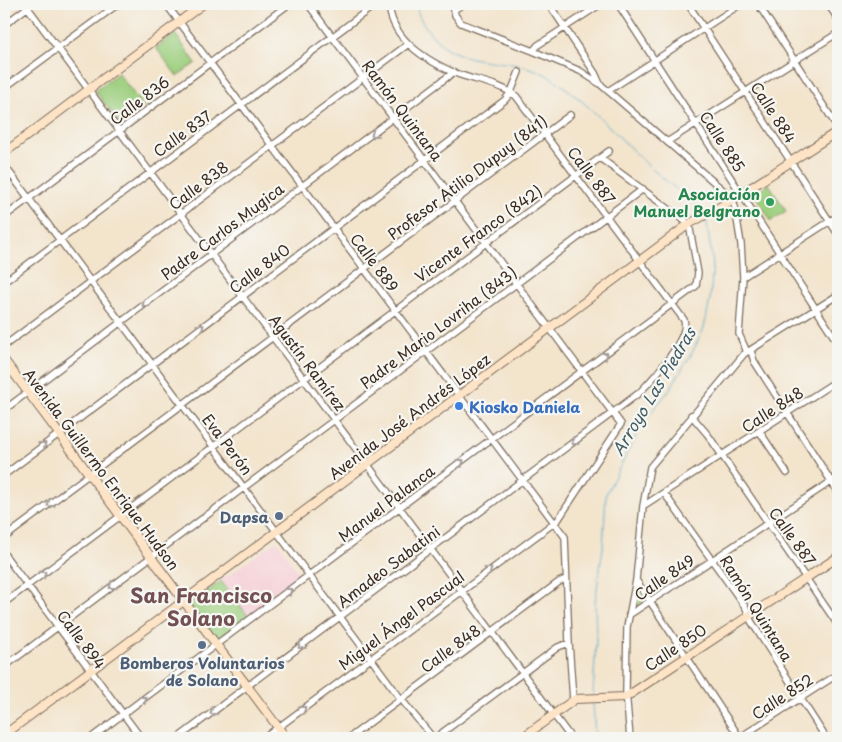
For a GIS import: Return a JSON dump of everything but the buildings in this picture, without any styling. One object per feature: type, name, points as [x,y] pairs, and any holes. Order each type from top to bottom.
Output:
[{"type":"main road","points":[[4,153],[203,4]]},
{"type":"main road","name":"Avenida José Andrés López","points":[[4,735],[697,218],[730,201],[838,130]]},
{"type":"main road","name":"Avenida Guillermo Enrique Hudson","points":[[4,360],[286,738]]},
{"type":"main road","name":"Calle 850","points":[[626,697],[838,557]]},
{"type":"main road","points":[[522,738],[574,700],[626,697]]},
{"type":"street","points":[[4,88],[118,4]]},
{"type":"street","name":"Calle 889","points":[[166,4],[491,440],[564,534],[567,544],[566,579]]},
{"type":"street","name":"Calle 836","points":[[4,217],[289,4]]},
{"type":"street","name":"Ramón Quintana","points":[[308,4],[621,424]]},
{"type":"street","name":"Calle 837","points":[[4,282],[376,4]]},
{"type":"street","points":[[389,4],[391,17],[406,44],[454,72],[511,92]]},
{"type":"street","points":[[464,4],[453,7],[461,23],[580,71],[600,84],[730,201],[741,244],[743,277],[739,330],[754,361],[838,492]]},
{"type":"street","points":[[549,4],[595,73],[600,84]]},
{"type":"street","points":[[533,51],[564,27],[601,4]]},
{"type":"street","name":"Calle 885","points":[[618,4],[838,343]]},
{"type":"street","name":"Calle 884","points":[[688,4],[838,234]]},
{"type":"street","points":[[608,91],[741,4]]},
{"type":"street","points":[[758,4],[838,130]]},
{"type":"street","points":[[828,4],[838,19]]},
{"type":"street","points":[[4,25],[29,5]]},
{"type":"street","name":"Agustín Ramírez","points":[[29,5],[89,90],[571,737]]},
{"type":"street","points":[[666,142],[697,124],[838,32]]},
{"type":"street","name":"Calle 838","points":[[4,346],[406,44]]},
{"type":"street","name":"Padre Carlos Mugica","points":[[4,410],[394,119],[454,72]]},
{"type":"street","name":"Calle 840","points":[[4,475],[504,100],[511,92],[519,72]]},
{"type":"street","name":"Calle 887","points":[[511,92],[578,175],[686,323]]},
{"type":"street","name":"Profesor Atilio Dupuy (841)","points":[[4,538],[570,115]]},
{"type":"street","name":"Vicente Franco (842)","points":[[4,603],[609,151]]},
{"type":"street","points":[[600,158],[689,224]]},
{"type":"street","name":"Eva Perón","points":[[4,165],[278,531],[401,699],[434,738]]},
{"type":"street","name":"Padre Mario Lovriha (843)","points":[[4,667],[643,189]]},
{"type":"street","points":[[743,277],[838,216]]},
{"type":"street","name":"Manuel Palanca","points":[[91,738],[696,286],[698,273],[689,224]]},
{"type":"street","points":[[630,738],[626,697],[629,615],[636,580],[646,479],[652,464],[692,415],[749,351],[838,295]]},
{"type":"street","name":"Amadeo Sabatini","points":[[178,738],[639,393],[652,379],[684,335],[686,323]]},
{"type":"street","name":"Calle 848","points":[[643,506],[838,380]]},
{"type":"street","name":"Calle 887","points":[[692,415],[838,625]]},
{"type":"street","name":"Miguel Ángel Pascual","points":[[264,738],[554,522],[577,492],[621,424]]},
{"type":"street","points":[[760,432],[788,473]]},
{"type":"street","name":"Calle 849","points":[[629,615],[838,477]]},
{"type":"street","name":"Ramón Quintana","points":[[664,493],[713,560],[826,738]]},
{"type":"street","name":"Calle 894","points":[[4,554],[141,738]]},
{"type":"street","points":[[566,579],[574,700]]},
{"type":"street","name":"Calle 848","points":[[349,738],[558,582],[566,579]]},
{"type":"street","points":[[636,580],[740,738]]},
{"type":"street","points":[[434,738],[558,647],[569,643]]},
{"type":"street","name":"Calle 852","points":[[740,738],[838,674]]},
{"type":"shaded area","points":[[275,542],[278,542],[300,576],[249,617],[221,581]]},
{"type":"green space","points":[[175,34],[196,63],[177,76],[156,48]]},
{"type":"green space","points":[[118,73],[144,107],[121,125],[95,91]]},
{"type":"green space","name":"Asociación Manuel Belgrano","points":[[769,184],[786,211],[771,221],[754,193]]},
{"type":"green space","points":[[221,581],[249,617],[217,641],[189,605]]},
{"type":"green space","points":[[637,584],[647,600],[633,609]]},
{"type":"waterway","name":"Arroyo Las Piedras","points":[[416,4],[421,20],[431,34],[456,53],[529,68],[557,81],[585,104],[652,169],[705,213]]},
{"type":"waterway","name":"Arroyo Las Piedras","points":[[593,695],[596,640],[595,602],[603,548],[606,494],[643,422],[668,392],[692,353],[704,328],[710,300],[713,264],[706,219]]},
{"type":"waterway","name":"Arroyo Las Piedras","points":[[593,702],[595,738]]},
{"type":"place","name":"Asociación Manuel Belgrano","points":[[770,202]]},
{"type":"place","name":"Kiosko Daniela","points":[[459,406]]},
{"type":"place","name":"Dapsa","points":[[279,516]]},
{"type":"place","name":"Bomberos Voluntarios de Solano","points":[[202,645]]},
{"type":"district","name":"San Francisco Solano","points":[[201,606]]}]
